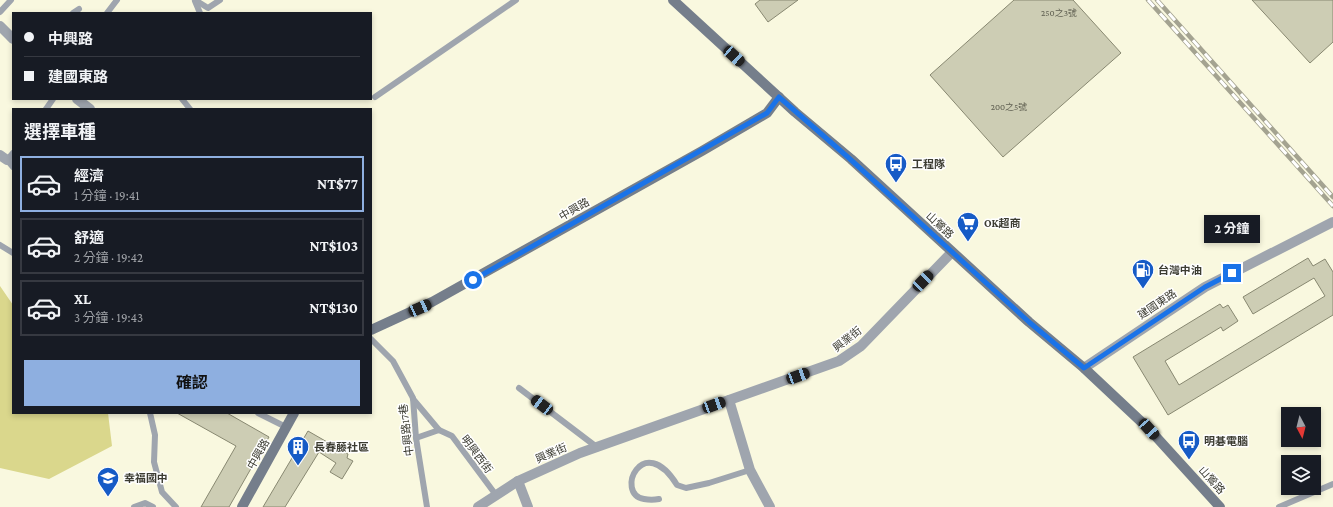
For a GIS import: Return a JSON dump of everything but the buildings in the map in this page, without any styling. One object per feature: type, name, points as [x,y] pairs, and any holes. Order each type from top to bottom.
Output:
[{"type":"street","name":"山鶯路","points":[[673,0],[1029,322],[1084,368],[1149,429],[1220,507]]},
{"type":"street","points":[[0,26],[12,38]]},
{"type":"street","name":"中興路","points":[[372,330],[432,302],[702,151],[767,113],[779,97]]},
{"type":"street","points":[[80,100],[89,108]]},
{"type":"street","name":"建國東路","points":[[1084,368],[1205,287],[1333,222]]},
{"type":"street","name":"興業街","points":[[478,507],[518,481],[580,453],[598,448],[839,361],[861,346],[952,252]]},
{"type":"street","points":[[729,400],[750,470],[770,507]]},
{"type":"street","name":"中興路","points":[[242,507],[293,414]]},
{"type":"street","points":[[518,481],[528,507]]},
{"type":"lane","points":[[0,12],[11,0]]},
{"type":"lane","points":[[108,12],[117,0]]},
{"type":"lane","points":[[195,0],[208,8],[220,0]]},
{"type":"lane","points":[[195,0],[200,12]]},
{"type":"lane","points":[[375,97],[516,0]]},
{"type":"lane","points":[[183,100],[189,108]]},
{"type":"lane","points":[[0,245],[12,252]]},
{"type":"lane","name":"中興路17巷","points":[[372,340],[393,361],[413,398],[416,438],[427,507]]},
{"type":"lane","points":[[519,388],[598,448]]},
{"type":"lane","name":"明興西街","points":[[413,398],[439,430],[452,436],[496,494]]},
{"type":"lane","points":[[150,414],[155,435],[154,462],[162,492],[176,507]]},
{"type":"lane","points":[[260,414],[286,427]]},
{"type":"lane","points":[[416,438],[439,430]]},
{"type":"lane","points":[[659,499],[648,500],[638,498],[634,493],[631,485],[633,475],[639,466],[646,463],[659,465],[669,473],[677,486],[686,488],[709,483],[750,470]]},
{"type":"lane","points":[[1279,507],[1333,484]]},
{"type":"lane","points":[[134,507],[145,503],[153,507]]},
{"type":"shaded area","points":[[0,286],[12,304],[12,414],[108,414],[112,446],[49,479],[0,468]]},
{"type":"railway","points":[[1148,0],[1333,206]]},
{"type":"railway","points":[[1157,0],[1333,197]]},
{"type":"place","name":"工程隊","points":[[896,184]]},
{"type":"place","name":"OK超商","points":[[968,242]]},
{"type":"place","name":"台灣中油","points":[[1143,290]]},
{"type":"place","name":"明碁電腦","points":[[1189,460]]},
{"type":"place","name":"長春藤社區","points":[[298,466]]},
{"type":"place","name":"幸福國中","points":[[108,498]]},
{"type":"route","points":[[473,280],[767,113],[779,97],[850,159],[1029,322],[1084,368],[1205,287],[1232,273]]}]
